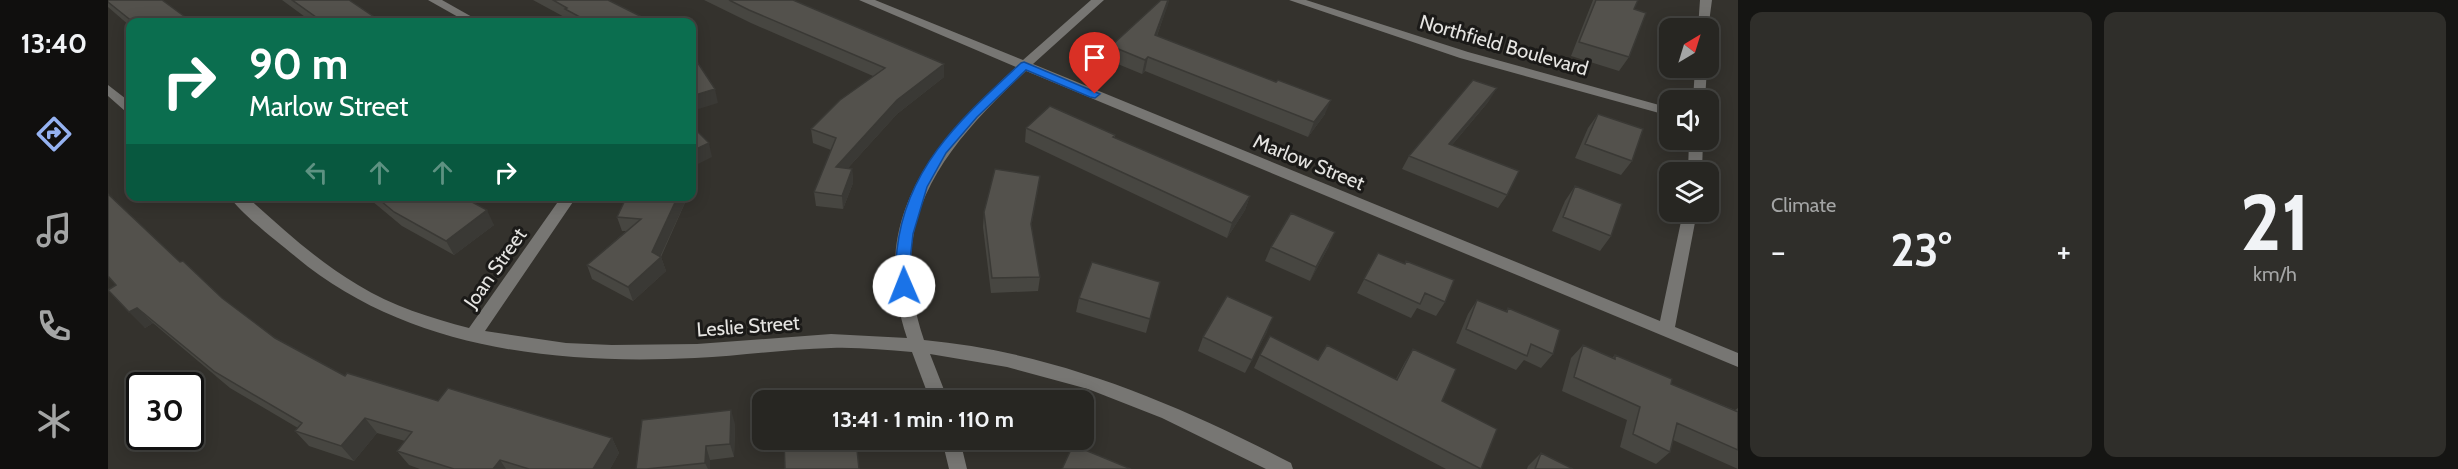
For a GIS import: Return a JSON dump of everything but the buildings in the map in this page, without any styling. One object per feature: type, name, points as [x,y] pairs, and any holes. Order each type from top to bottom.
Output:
[{"type":"street","points":[[434,0],[468,18]]},
{"type":"street","name":"Marlow Street","points":[[865,0],[1738,360]]},
{"type":"street","points":[[935,390],[908,315],[902,270],[912,207],[933,162],[972,114],[1098,0]]},
{"type":"street","name":"Northfield Boulevard","points":[[1295,0],[1464,55],[1659,109]]},
{"type":"street","points":[[1705,18],[1706,0]]},
{"type":"street","points":[[108,89],[126,105]]},
{"type":"street","name":"Leslie Street","points":[[242,201],[332,278],[357,293],[417,319],[474,334],[579,351],[638,354],[823,342],[873,342],[961,351],[1000,358],[1082,380],[1164,409],[1284,469]]},
{"type":"street","name":"Joan Street","points":[[474,334],[567,201]]},
{"type":"street","points":[[1666,330],[1688,222]]},
{"type":"street","points":[[953,450],[958,469]]},
{"type":"route","points":[[904,286],[902,270],[912,207],[933,162],[972,114],[1024,65],[1095,94]]}]
